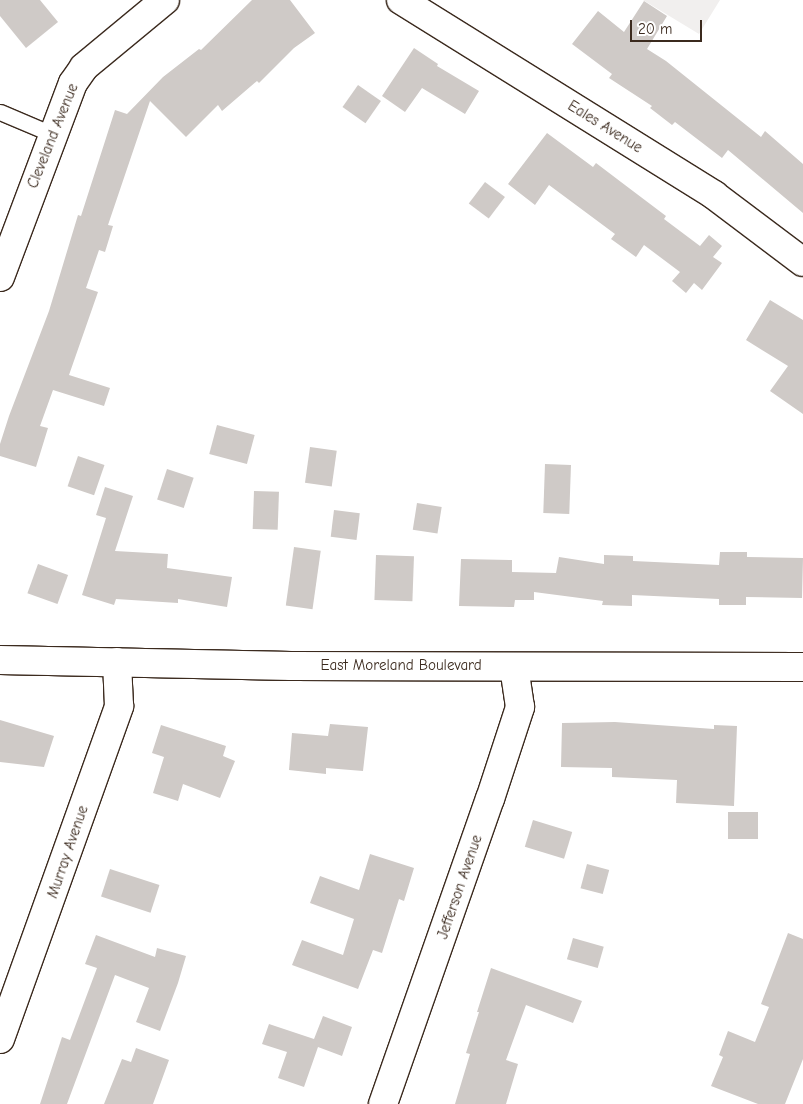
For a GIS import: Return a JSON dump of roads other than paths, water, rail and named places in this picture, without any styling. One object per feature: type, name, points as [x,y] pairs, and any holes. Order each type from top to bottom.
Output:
[{"type":"street","name":"Cleveland Avenue","points":[[0,277],[67,95],[84,67],[164,0]]},
{"type":"street","name":"Eales Avenue","points":[[401,0],[714,195],[803,262]]},
{"type":"street","name":"East Moreland Boulevard","points":[[0,660],[514,667],[803,667]]},
{"type":"street","name":"Murray Avenue","points":[[0,1039],[119,706],[117,662]]},
{"type":"street","name":"Jefferson Avenue","points":[[383,1104],[490,799],[520,707],[514,667]]},
{"type":"lane","points":[[0,112],[52,134]]}]
